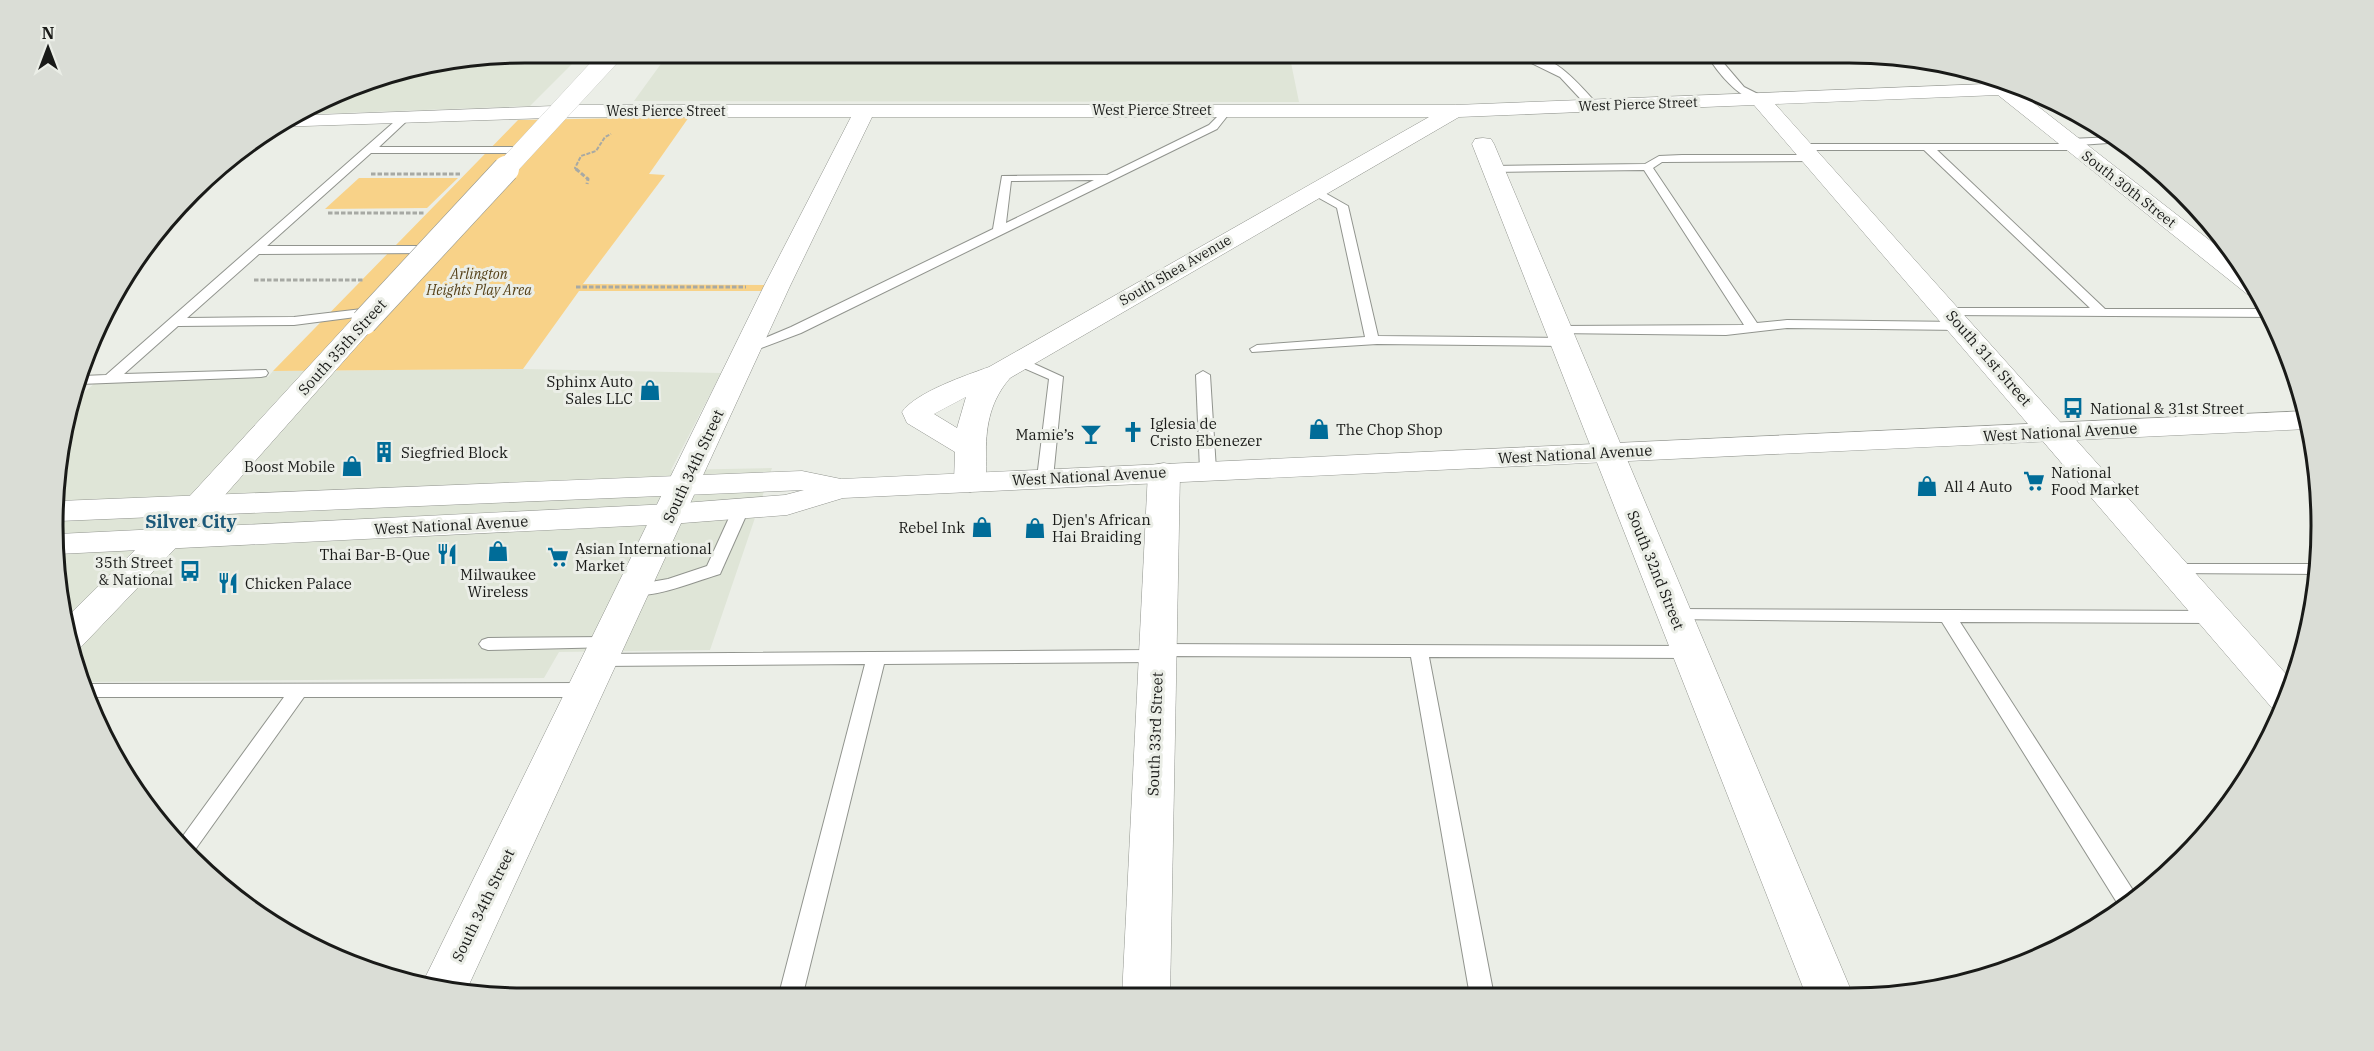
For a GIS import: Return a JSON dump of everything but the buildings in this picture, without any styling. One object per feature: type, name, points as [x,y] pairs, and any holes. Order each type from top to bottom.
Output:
[{"type":"street","name":"South 35th Street","points":[[75,630],[199,505],[603,63]]},
{"type":"street","name":"West Pierce Street","points":[[301,121],[553,112],[1455,111],[1999,89]]},
{"type":"street","name":"South 30th Street","points":[[2023,97],[2073,144],[2235,273]]},
{"type":"street","name":"South 31st Street","points":[[1760,99],[1956,319],[2280,692]]},
{"type":"street","points":[[1384,151],[1468,125],[1563,107]]},
{"type":"street","name":"South 34th Street","points":[[447,981],[748,348],[865,110]]},
{"type":"street","name":"South Shea Avenue","points":[[970,482],[972,421],[976,402],[986,386],[1009,366],[1455,111]]},
{"type":"street","name":"South 32nd Street","points":[[1488,157],[1827,988]]},
{"type":"street","points":[[971,449],[918,417],[916,412],[1009,366]]},
{"type":"street","name":"West National Avenue","points":[[63,511],[199,505],[677,499],[741,509],[787,505],[841,489],[1164,472],[2298,420]]},
{"type":"street","name":"South 33rd Street","points":[[1146,988],[1164,472]]},
{"type":"street","name":"West National Avenue","points":[[64,544],[165,540],[677,499],[802,480],[841,489]]},
{"type":"lane","points":[[1544,63],[1553,66],[1567,77],[1593,106]]},
{"type":"lane","name":"South 31st Street","points":[[1719,63],[1741,89],[1760,99]]},
{"type":"lane","points":[[175,322],[294,321],[366,312],[591,71]]},
{"type":"lane","points":[[748,348],[796,330],[1213,127],[1227,110]]},
{"type":"lane","points":[[110,379],[406,117]]},
{"type":"lane","points":[[1488,157],[1647,167],[1659,159],[2105,141]]},
{"type":"lane","points":[[1927,147],[2102,313]]},
{"type":"lane","points":[[369,150],[517,150]]},
{"type":"lane","points":[[1647,167],[1752,326]]},
{"type":"lane","points":[[999,231],[1006,178],[1110,177]]},
{"type":"lane","points":[[1314,191],[1342,206],[1372,338],[1377,340]]},
{"type":"lane","points":[[256,250],[424,250]]},
{"type":"lane","points":[[1257,349],[1377,340],[1726,331],[1752,326],[2102,313],[2259,313]]},
{"type":"lane","points":[[1009,366],[1056,377],[1045,478]]},
{"type":"lane","points":[[87,380],[261,373]]},
{"type":"lane","points":[[1203,375],[1208,470]]},
{"type":"lane","points":[[634,590],[670,584],[714,570],[741,509]]},
{"type":"lane","points":[[2174,569],[2309,569]]},
{"type":"lane","points":[[1675,615],[2215,617]]},
{"type":"lane","points":[[1947,616],[2125,896]]},
{"type":"lane","points":[[488,644],[598,664]]},
{"type":"lane","points":[[1419,651],[1481,988]]},
{"type":"lane","points":[[94,690],[299,690],[598,664],[1157,653],[1690,652]]},
{"type":"lane","points":[[793,988],[876,658]]},
{"type":"lane","points":[[189,843],[299,690]]},
{"type":"path","points":[[587,184],[588,179],[575,168],[581,156],[596,151],[604,137],[616,132]]},
{"type":"path","points":[[360,174],[466,174]]},
{"type":"path","points":[[318,213],[429,213]]},
{"type":"path","points":[[576,288],[754,286]]},
{"type":"shaded area","points":[[602,63],[572,64],[530,106],[315,114],[377,88],[435,72],[495,64]]},
{"type":"shaded area","points":[[662,63],[1291,63],[1299,102],[634,101]]},
{"type":"shaded area","points":[[523,369],[721,373],[671,470],[772,468],[710,650],[559,652],[544,678],[91,682],[72,616],[64,556],[63,526],[67,465],[83,393],[95,383],[268,377],[273,371]]},
{"type":"green space","name":"Arlington Heights Play Area","points":[[689,117],[649,174],[665,175],[583,284],[765,285],[763,291],[579,291],[523,369],[273,371],[518,120]]},
{"type":"green space","points":[[359,178],[458,178],[427,208],[325,209]]},
{"type":"place","name":"Sphinx Auto Sales LLC","points":[[650,390]]},
{"type":"place","name":"National & 31st Street","points":[[2073,408]]},
{"type":"place","name":"The Chop Shop","points":[[1319,429]]},
{"type":"place","name":"Iglesia de Cristo Ebenezer","points":[[1133,432]]},
{"type":"place","name":"Mamie’s","points":[[1091,434]]},
{"type":"place","name":"Siegfried Block","points":[[384,452]]},
{"type":"place","name":"Boost Mobile","points":[[352,466]]},
{"type":"place","name":"National Food Market","points":[[2034,481]]},
{"type":"place","name":"All 4 Auto","points":[[1927,486]]},
{"type":"place","name":"Rebel Ink","points":[[982,527]]},
{"type":"place","name":"Djen's African Hai Braiding","points":[[1035,528]]},
{"type":"place","name":"Milwaukee Wireless","points":[[498,551]]},
{"type":"place","name":"Thai Bar-B-Que","points":[[447,554]]},
{"type":"place","name":"Asian International Market","points":[[558,557]]},
{"type":"place","name":"35th Street & National","points":[[190,571]]},
{"type":"place","name":"Chicken Palace","points":[[228,583]]},
{"type":"district","name":"Silver City","points":[[191,521]]}]
